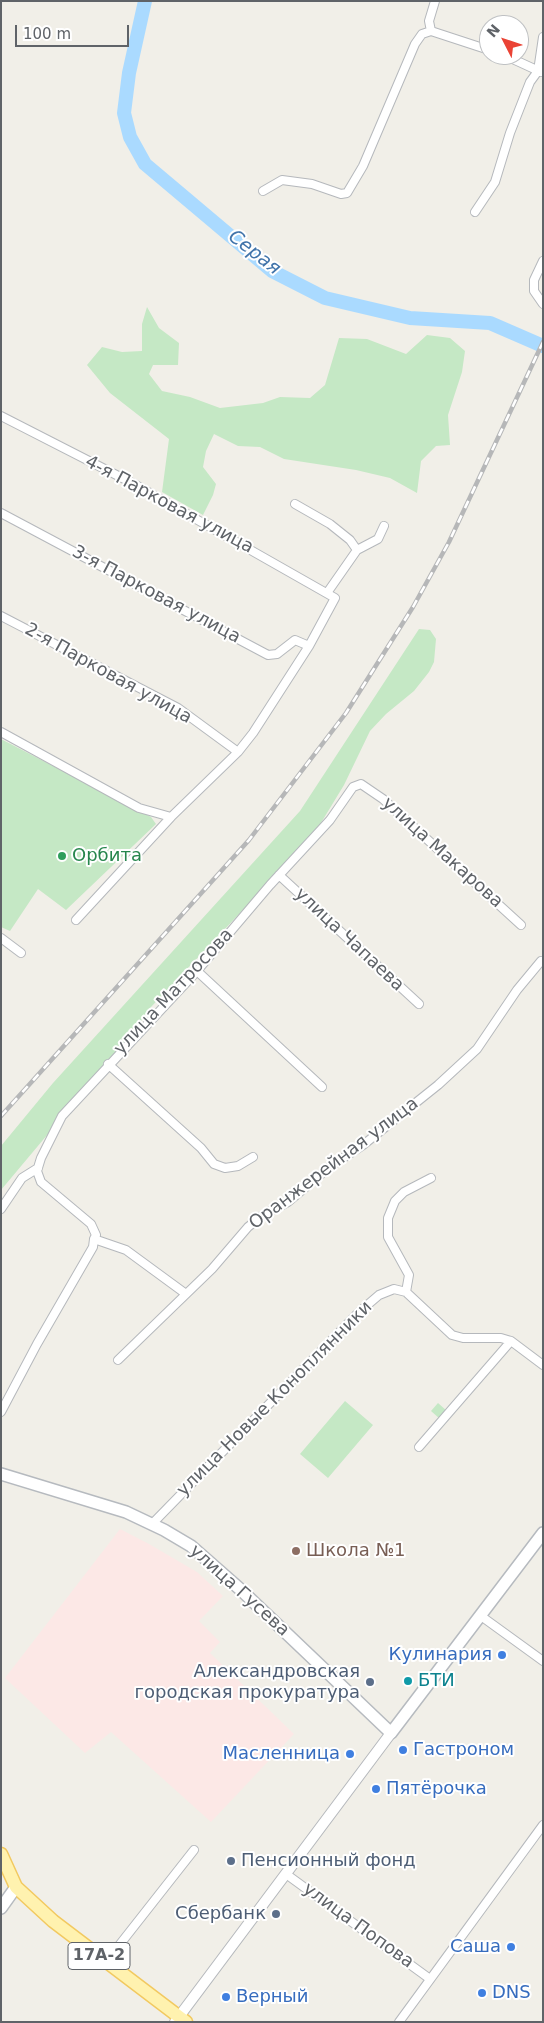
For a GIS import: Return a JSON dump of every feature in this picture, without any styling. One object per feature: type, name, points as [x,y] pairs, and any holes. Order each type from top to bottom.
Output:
[{"type":"main road","name":"улица Гусева","points":[[1,1474],[126,1512],[191,1546],[211,1561],[391,1733]]},
{"type":"main road","points":[[391,1733],[543,1533]]},
{"type":"main road","name":"17А-2","points":[[1,1854],[16,1888],[53,1921],[180,2020]]},
{"type":"main road","points":[[1,1908],[16,1888]]},
{"type":"street","points":[[431,31],[429,21],[435,1]]},
{"type":"street","points":[[264,190],[282,180],[312,184],[340,194],[347,193],[363,166],[415,44],[422,34],[431,31],[479,47]]},
{"type":"street","points":[[475,212],[495,182],[530,82],[540,72],[543,37]]},
{"type":"street","points":[[525,65],[540,72]]},
{"type":"street","points":[[543,261],[534,280],[534,291],[543,304]]},
{"type":"street","name":"4-я Парковая улица","points":[[1,416],[136,486],[335,598],[309,646]]},
{"type":"street","points":[[295,504],[330,524],[350,540],[357,550]]},
{"type":"street","name":"3-я Парковая улица","points":[[1,513],[268,655],[277,654],[295,640],[309,646]]},
{"type":"street","points":[[327,593],[357,550],[378,539],[384,526]]},
{"type":"street","name":"2-я Парковая улица","points":[[1,616],[178,708],[238,752]]},
{"type":"street","points":[[76,920],[171,818],[238,752],[253,733],[309,646]]},
{"type":"street","points":[[1,732],[139,808],[171,818]]},
{"type":"street","name":"улица Матросова","points":[[1,1209],[22,1178],[38,1168],[62,1116],[108,1064],[197,971],[279,875],[330,820],[353,787],[361,784]]},
{"type":"street","name":"улица Макарова","points":[[361,784],[383,799],[521,924]]},
{"type":"street","name":"улица Чапаева","points":[[279,875],[418,1004]]},
{"type":"street","points":[[1,938],[22,953]]},
{"type":"street","name":"Оранжерейная улица","points":[[118,1360],[263,1215],[288,1202],[331,1166],[363,1145],[438,1084],[477,1048],[517,990],[541,961]]},
{"type":"street","points":[[197,971],[322,1088]]},
{"type":"street","points":[[108,1064],[201,1148],[214,1164],[225,1168],[238,1166],[253,1157]]},
{"type":"street","points":[[1,1412],[37,1344],[93,1247],[96,1235],[91,1224],[41,1182],[37,1171],[38,1168]]},
{"type":"street","points":[[432,1178],[404,1192],[395,1201],[388,1218],[388,1237],[409,1275],[406,1292],[452,1335],[463,1338],[501,1338],[511,1341],[543,1364]]},
{"type":"street","points":[[94,1239],[126,1250],[186,1294]]},
{"type":"street","name":"улица Новые Коноплянники","points":[[152,1524],[358,1313],[379,1295],[394,1289],[406,1292]]},
{"type":"street","points":[[419,1447],[511,1341]]},
{"type":"street","points":[[481,1616],[543,1662]]},
{"type":"street","points":[[180,2020],[391,1733]]},
{"type":"street","points":[[399,2022],[543,1825]]},
{"type":"street","points":[[106,1962],[194,1850]]},
{"type":"street","name":"улица Попова","points":[[286,1874],[430,1979]]},
{"type":"shaded area","points":[[120,1529],[197,1572],[223,1596],[199,1621],[220,1642],[210,1653],[294,1734],[211,1822],[111,1732],[85,1753],[5,1678]]},
{"type":"green space","points":[[147,307],[159,328],[179,343],[178,365],[153,365],[149,374],[162,391],[190,397],[220,408],[263,403],[280,397],[310,398],[325,385],[339,338],[367,339],[406,354],[427,335],[450,338],[465,351],[462,372],[448,415],[450,445],[436,446],[421,461],[417,493],[390,478],[356,470],[284,459],[260,447],[238,446],[214,434],[206,451],[203,467],[216,484],[203,515],[162,492],[169,439],[110,393],[87,365],[102,347],[122,352],[142,351],[142,324]]},
{"type":"green space","points":[[419,629],[430,630],[436,639],[434,662],[429,672],[414,691],[386,714],[370,731],[344,785],[313,836],[151,1007],[131,1035],[1,1190],[1,1146],[53,1083],[300,811]]},
{"type":"green space","name":"Орбита","points":[[1,739],[151,817],[156,824],[66,910],[38,889],[10,931],[1,927]]},
{"type":"green space","points":[[345,1401],[373,1425],[328,1478],[300,1454]]},
{"type":"green space","points":[[438,1403],[447,1411],[440,1419],[431,1411]]},
{"type":"waterway","name":"Серая","points":[[145,1],[129,73],[124,113],[130,137],[145,164],[272,271],[325,298],[410,318],[490,323],[543,346]]},
{"type":"railway","points":[[1,1116],[249,840],[346,713],[413,607],[449,542],[543,342]]},
{"type":"place","name":"Орбита","points":[[62,856]]},
{"type":"place","name":"Школа №1","points":[[296,1551]]},
{"type":"place","name":"Кулинария","points":[[502,1655]]},
{"type":"place","name":"БТИ","points":[[408,1681]]},
{"type":"place","name":"Александровская городская прокуратура","points":[[370,1682]]},
{"type":"place","name":"Гастроном","points":[[403,1750]]},
{"type":"place","name":"Масленница","points":[[350,1754]]},
{"type":"place","name":"Пятёрочка","points":[[376,1789]]},
{"type":"place","name":"Пенсионный фонд","points":[[231,1861]]},
{"type":"place","name":"Сбербанк","points":[[276,1914]]},
{"type":"place","name":"Саша","points":[[511,1947]]},
{"type":"place","name":"DNS","points":[[482,1993]]},
{"type":"place","name":"Верный","points":[[226,1997]]}]
